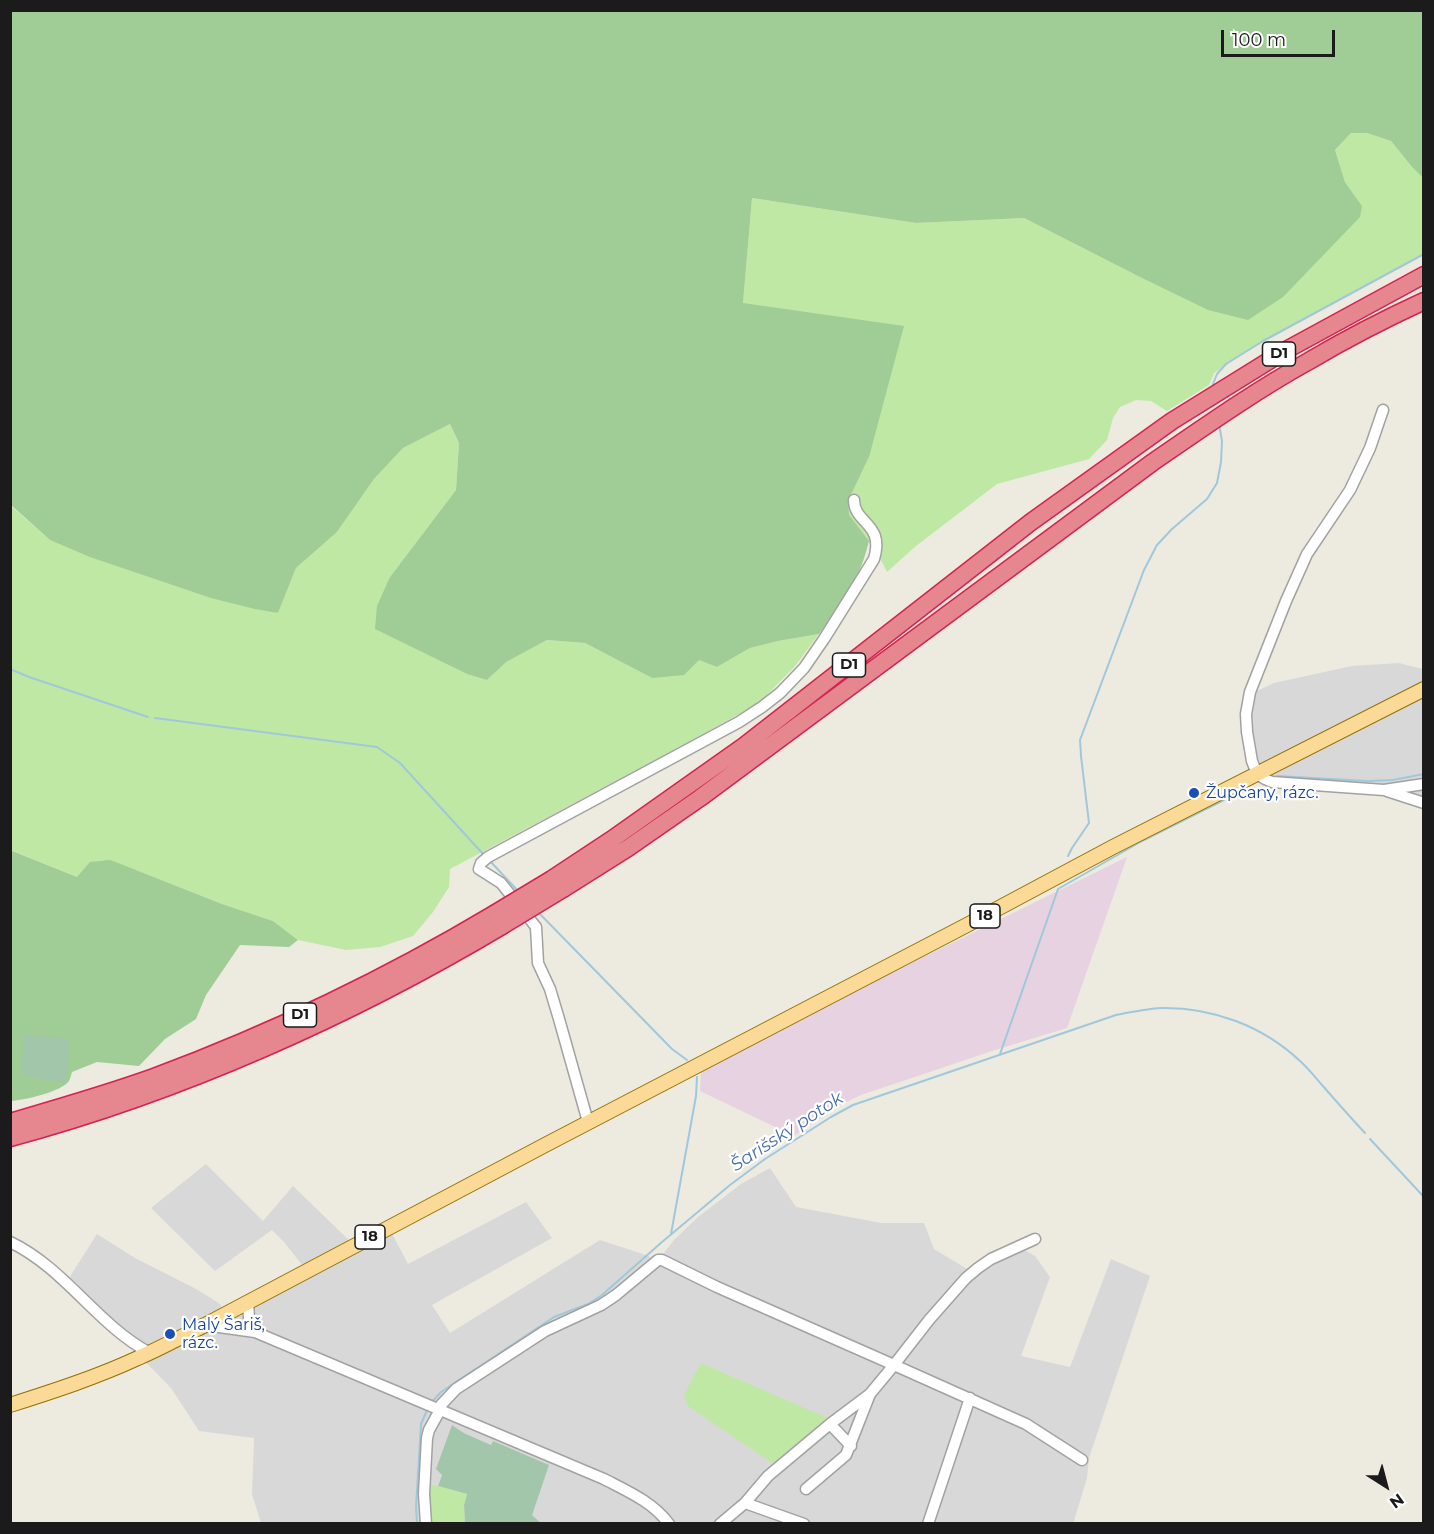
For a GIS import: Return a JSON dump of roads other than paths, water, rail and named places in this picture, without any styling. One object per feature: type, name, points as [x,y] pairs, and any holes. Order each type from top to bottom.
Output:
[{"type":"highway","name":"D1","points":[[558,884],[620,835],[744,746],[1031,522],[1140,444],[1288,348],[1424,275]]},
{"type":"highway","name":"D1","points":[[10,1122],[153,1077],[261,1033],[373,981],[445,943],[498,920],[558,884],[628,848],[700,798],[1153,462],[1307,361],[1383,320],[1424,301]]},
{"type":"highway","name":"D1","points":[[10,1138],[148,1094],[267,1046],[361,1003],[462,950],[498,920]]},
{"type":"main road","name":"18","points":[[10,1405],[93,1377],[150,1353],[1113,847],[1424,689]]},
{"type":"street","points":[[1383,410],[1370,448],[1350,490],[1307,554],[1286,601],[1250,692],[1246,714],[1247,732],[1252,761],[1257,774],[1265,780],[1384,790],[1424,784]]},
{"type":"street","points":[[588,1122],[559,1019],[538,963],[536,927],[501,883],[479,868],[481,863],[488,857],[739,722],[762,707],[792,682],[824,639],[874,559],[877,545],[875,536],[855,510],[854,500]]},
{"type":"street","points":[[1384,790],[1424,803]]},
{"type":"street","points":[[720,1524],[745,1503],[768,1476],[870,1394],[966,1278],[992,1259],[1035,1239]]},
{"type":"street","points":[[10,1242],[23,1248],[51,1269],[108,1323],[150,1353]]},
{"type":"street","points":[[426,1524],[424,1494],[427,1438],[437,1409],[456,1389],[545,1331],[601,1305],[658,1260],[1026,1424],[1082,1460]]},
{"type":"street","points":[[248,1302],[249,1318],[255,1332]]},
{"type":"street","points":[[205,1325],[255,1332],[604,1479],[649,1503],[669,1524]]},
{"type":"street","points":[[806,1489],[846,1455],[870,1394]]},
{"type":"street","points":[[928,1524],[970,1398]]},
{"type":"street","points":[[830,1424],[851,1446]]},
{"type":"street","points":[[745,1503],[804,1524]]},
{"type":"waterway","points":[[1214,389],[1213,384],[1217,374],[1226,364],[1263,341],[1424,254]]},
{"type":"waterway","points":[[1068,856],[1089,823],[1080,740],[1144,570],[1157,545],[1207,499],[1217,483],[1222,441],[1219,424]]},
{"type":"waterway","points":[[10,669],[148,717]]},
{"type":"waterway","points":[[155,718],[377,747],[400,763],[483,854]]},
{"type":"waterway","points":[[1277,776],[1368,781],[1393,780],[1424,774]]},
{"type":"waterway","points":[[1000,1054],[1058,889],[1142,841],[1251,788]]},
{"type":"waterway","points":[[490,861],[519,892]]},
{"type":"waterway","points":[[537,911],[672,1049],[687,1060]]},
{"type":"waterway","name":"Šarišský potok","points":[[431,1403],[441,1392],[554,1317],[588,1304],[602,1295],[730,1185],[765,1159],[831,1117],[853,1105],[1116,1015],[1155,1008],[1180,1009],[1218,1015],[1253,1029],[1270,1038],[1303,1064],[1365,1133]]},
{"type":"waterway","points":[[671,1234],[696,1096],[697,1077]]},
{"type":"waterway","name":"Šarišský potok","points":[[1370,1139],[1424,1197]]},
{"type":"waterway","name":"Šarišský potok","points":[[417,1524],[421,1424],[428,1408]]},
{"type":"place","name":"Župčany, rázc.","points":[[1194,793]]},
{"type":"place","name":"Malý Šariš, rázc.","points":[[170,1334]]}]
